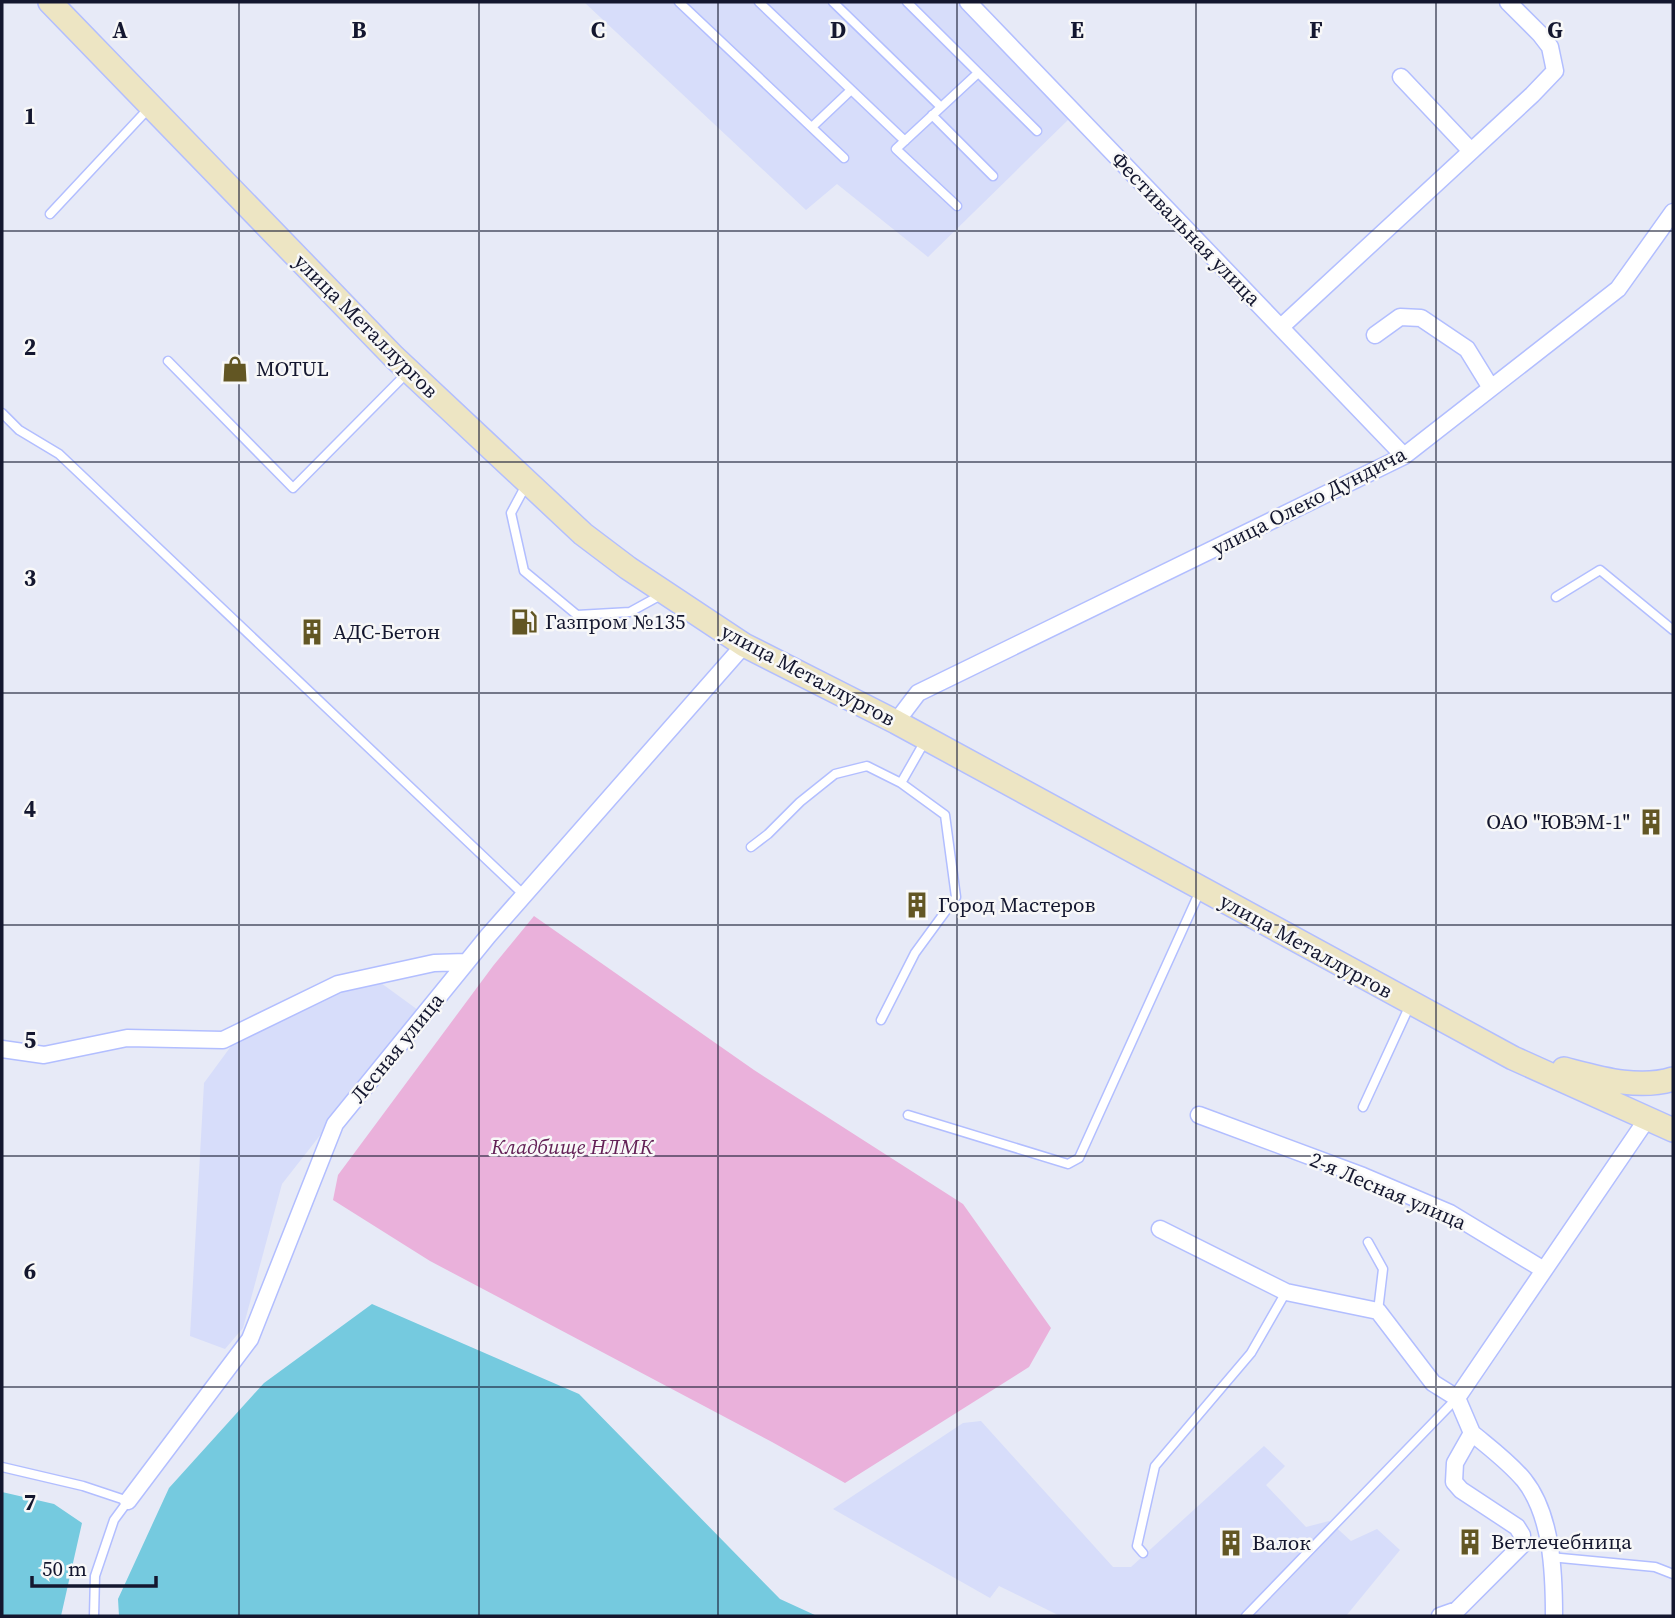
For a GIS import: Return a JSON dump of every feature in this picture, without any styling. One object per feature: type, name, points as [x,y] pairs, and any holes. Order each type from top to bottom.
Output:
[{"type":"main road","name":"улица Металлургов","points":[[50,2],[409,371],[583,534],[665,593],[744,645],[926,738],[1513,1058],[1673,1130]]},
{"type":"main road","points":[[1513,1058],[1626,1083],[1658,1084],[1673,1079]]},
{"type":"street","name":"Фестивальная улица","points":[[968,2],[1404,456]]},
{"type":"street","points":[[1281,327],[1555,71],[1550,47],[1541,34],[1507,2]]},
{"type":"street","points":[[1401,78],[1471,151]]},
{"type":"street","name":"улица Олеко Дундича","points":[[896,722],[918,693],[1404,456],[1618,289],[1673,212]]},
{"type":"street","points":[[1375,335],[1400,317],[1421,318],[1467,349],[1491,388]]},
{"type":"street","name":"Лесная улица","points":[[128,1501],[250,1339],[335,1124],[466,962],[744,645]]},
{"type":"street","points":[[2,1049],[44,1055],[127,1038],[223,1040],[338,984],[434,963],[466,962]]},
{"type":"street","name":"2-я Лесная улица","points":[[1199,1115],[1363,1176],[1450,1213],[1544,1270]]},
{"type":"street","points":[[1457,1398],[1647,1119]]},
{"type":"street","points":[[1160,1229],[1286,1292],[1378,1311],[1433,1382],[1457,1398],[1472,1433],[1508,1463],[1525,1482],[1539,1507],[1550,1557],[1554,1616]]},
{"type":"street","points":[[1440,1616],[1457,1610],[1522,1545],[1522,1535],[1517,1527],[1461,1490],[1454,1482],[1455,1463],[1472,1433]]},
{"type":"lane","points":[[679,2],[844,158]]},
{"type":"lane","points":[[759,2],[905,141]]},
{"type":"lane","points":[[833,2],[941,107]]},
{"type":"lane","points":[[907,2],[1037,131]]},
{"type":"lane","points":[[957,206],[896,149],[978,73]]},
{"type":"lane","points":[[812,128],[850,91]]},
{"type":"lane","points":[[50,214],[151,106]]},
{"type":"lane","points":[[932,115],[993,176]]},
{"type":"lane","points":[[168,360],[293,488],[409,371]]},
{"type":"lane","points":[[2,413],[19,430],[59,454],[524,895]]},
{"type":"lane","points":[[527,482],[511,513],[524,571],[577,615],[630,612],[665,593]]},
{"type":"lane","points":[[1556,597],[1600,570],[1673,630]]},
{"type":"lane","points":[[901,783],[926,738]]},
{"type":"lane","points":[[751,847],[835,774],[867,766],[901,783],[945,815],[956,897],[915,953],[881,1020]]},
{"type":"lane","points":[[908,1115],[1068,1164],[1079,1158],[1201,888]]},
{"type":"lane","points":[[1363,1107],[1411,1003]]},
{"type":"lane","points":[[1368,1242],[1383,1269],[1378,1311]]},
{"type":"lane","points":[[1143,1553],[1137,1546],[1155,1466],[1251,1353],[1286,1292]]},
{"type":"lane","points":[[1246,1616],[1457,1398]]},
{"type":"lane","points":[[2,1467],[83,1486],[128,1501],[114,1520],[95,1576],[94,1616]]},
{"type":"lane","points":[[1550,1557],[1655,1567],[1673,1574]]},
{"type":"shaded area","points":[[584,2],[957,2],[1069,119],[928,257],[837,184],[806,210]]},
{"type":"shaded area","points":[[381,983],[418,1010],[282,1184],[243,1328],[225,1349],[190,1336],[204,1083],[237,1038],[348,987]]},
{"type":"shaded area","points":[[981,1421],[1113,1567],[1131,1567],[1264,1446],[1285,1466],[1266,1485],[1306,1527],[1329,1521],[1351,1541],[1377,1529],[1400,1550],[1346,1616],[1060,1616],[999,1586],[990,1598],[833,1509],[963,1423]]},
{"type":"green space","name":"Кладбище НЛМК","points":[[534,916],[754,1070],[963,1204],[1051,1328],[1029,1367],[845,1483],[430,1261],[333,1200],[338,1175],[493,966]]},
{"type":"water","points":[[372,1304],[579,1394],[780,1599],[817,1616],[119,1616],[118,1599],[169,1488],[264,1383]]},
{"type":"water","points":[[2,1492],[54,1504],[82,1523],[61,1616],[2,1616]]},
{"type":"place","name":"MOTUL","points":[[235,369]]},
{"type":"place","name":"Газпром №135","points":[[524,622]]},
{"type":"place","name":"АДС-Бетон","points":[[312,632]]},
{"type":"place","name":"ОАО \"ЮВЭМ-1\"","points":[[1651,822]]},
{"type":"place","name":"Город Мастеров","points":[[917,905]]},
{"type":"place","name":"Ветлечебница","points":[[1470,1542]]},
{"type":"place","name":"Валок","points":[[1231,1543]]}]
